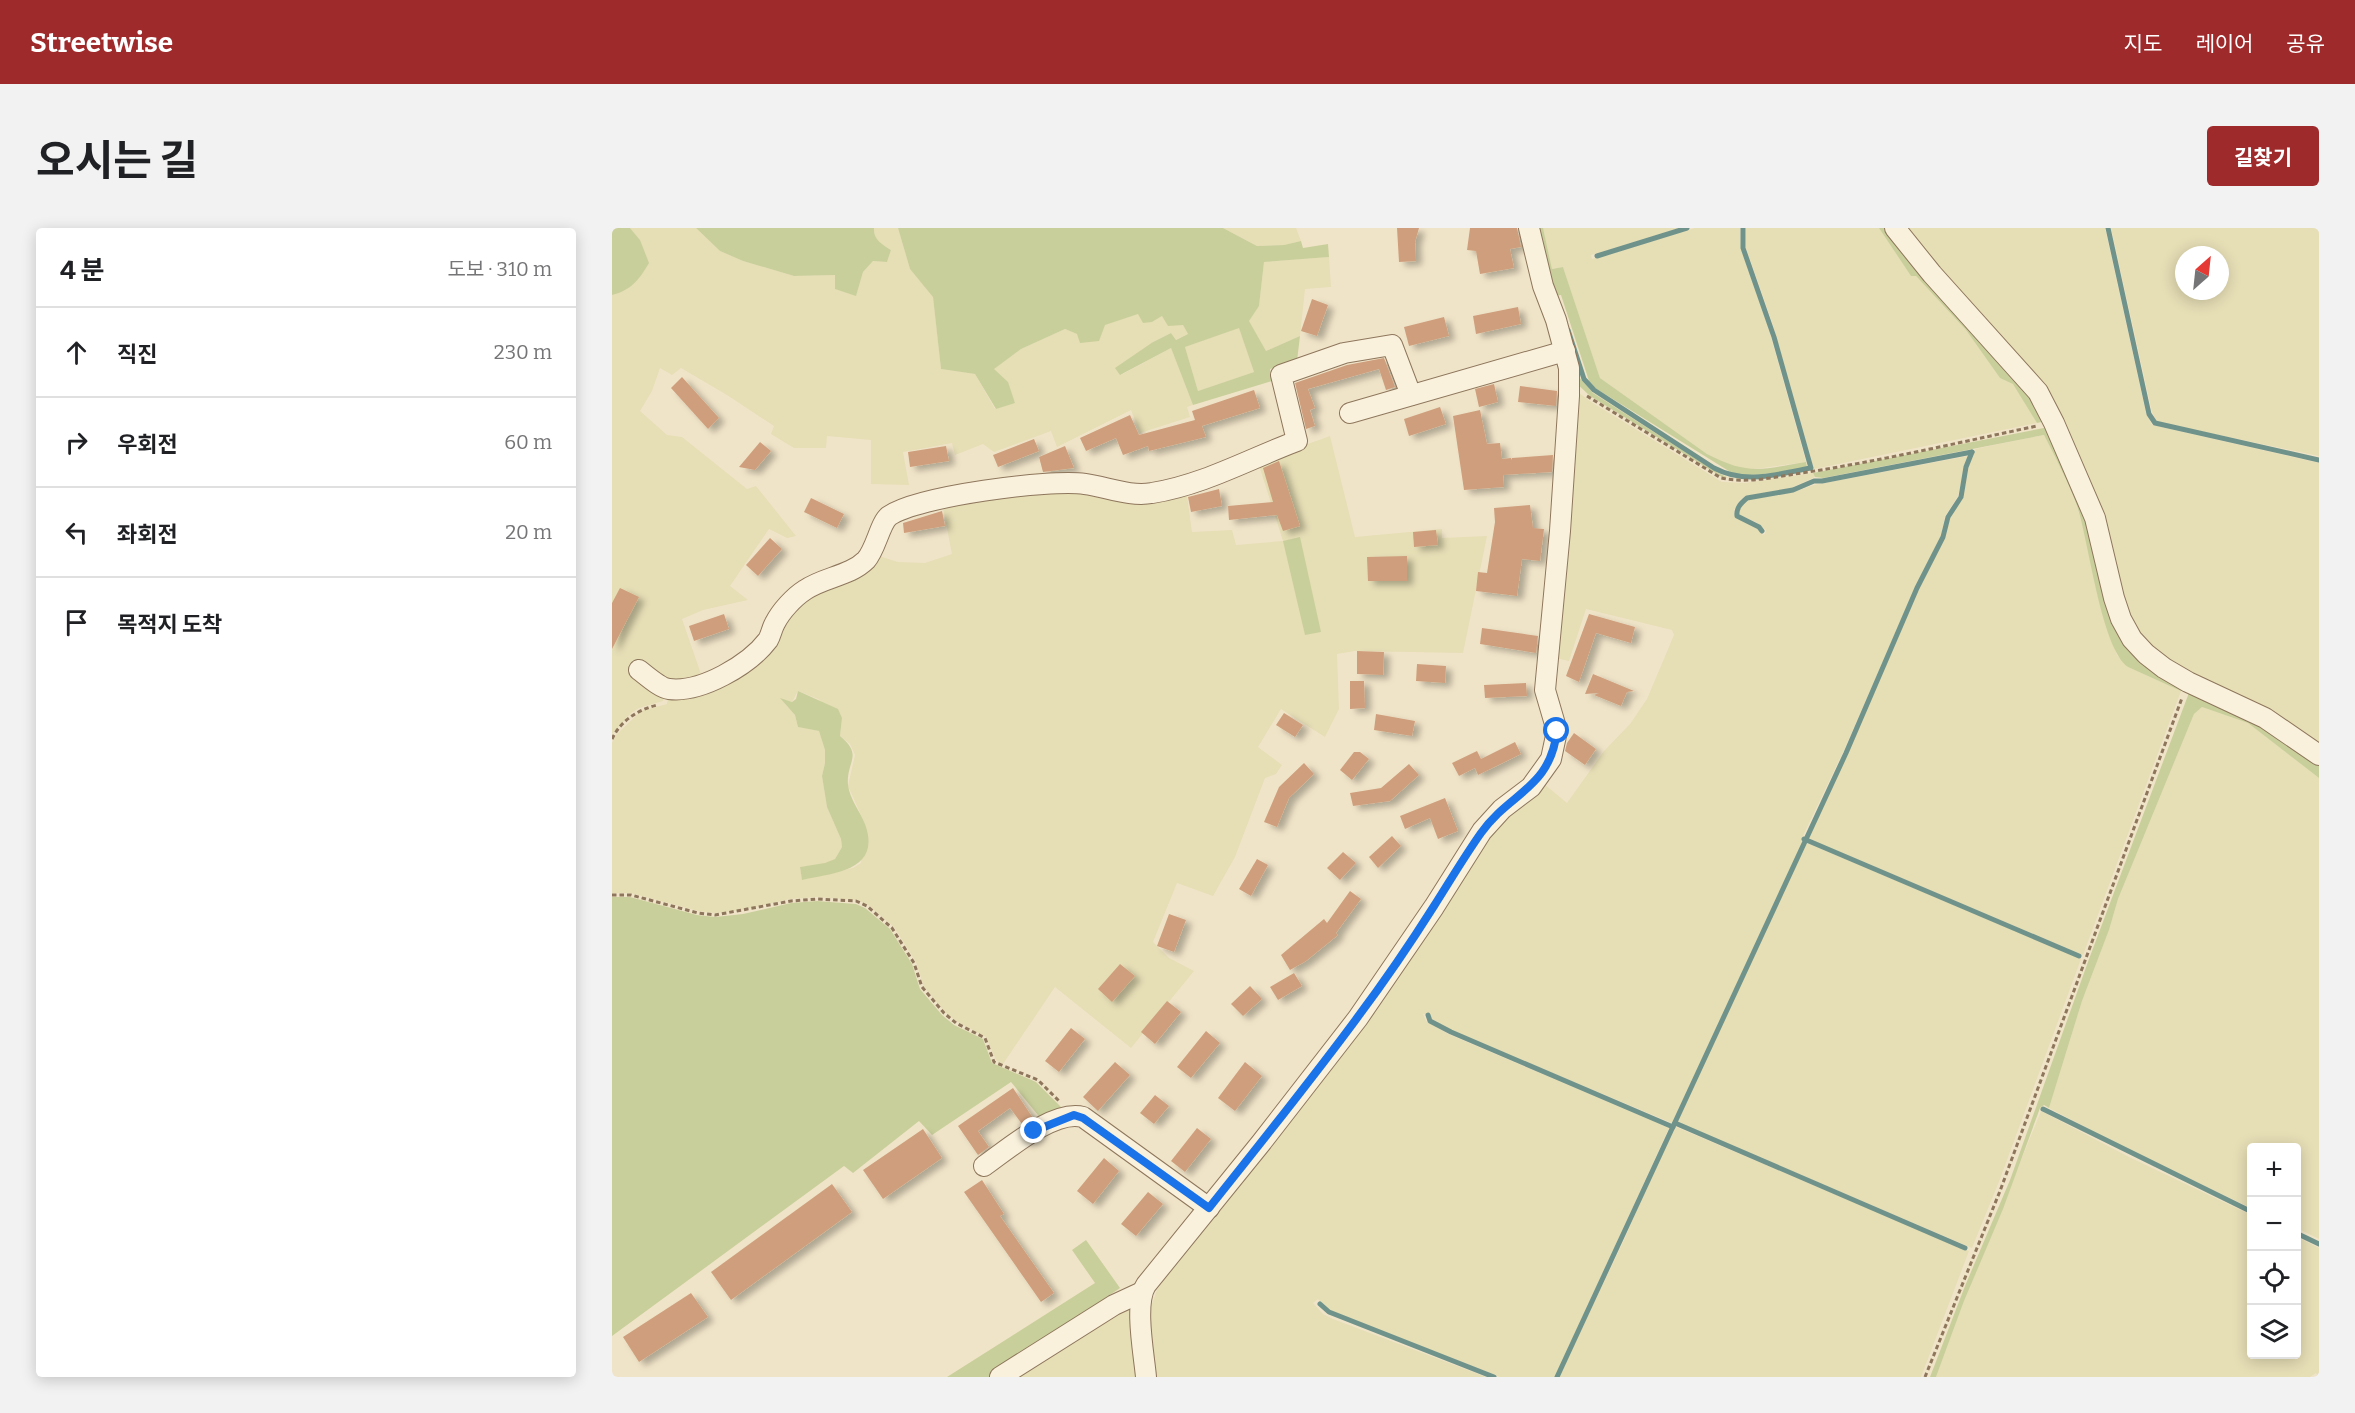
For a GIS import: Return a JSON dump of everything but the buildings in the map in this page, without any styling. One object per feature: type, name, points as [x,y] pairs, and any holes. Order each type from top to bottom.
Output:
[{"type":"street","points":[[1000,1377],[1114,1305],[1142,1292],[1358,1018],[1434,907],[1482,831],[1502,809],[1531,787],[1551,759],[1557,731],[1545,690],[1561,520],[1569,381],[1565,351],[1543,286],[1529,228]]},
{"type":"street","points":[[1895,228],[1932,274],[2038,392],[2054,423],[2095,518],[2121,619],[2132,639],[2146,654],[2188,682],[2265,718],[2319,755]]},
{"type":"street","points":[[639,670],[667,689],[692,687],[730,672],[769,639],[783,610],[805,590],[855,569],[867,558],[886,518],[904,508],[994,489],[1031,485],[1083,484],[1139,494],[1152,493],[1221,475],[1253,458],[1297,441],[1281,375],[1344,352],[1392,345],[1411,395]]},
{"type":"street","points":[[1350,413],[1565,351]]},
{"type":"street","points":[[984,1166],[1034,1131],[1074,1115],[1083,1118],[1209,1208]]},
{"type":"street","points":[[1142,1292],[1146,1377]]},
{"type":"path","points":[[1569,381],[1589,397],[1721,478],[1734,480],[1750,480],[1834,468],[2054,423]]},
{"type":"path","points":[[1925,1377],[2000,1191],[2188,682]]},
{"type":"path","points":[[612,739],[632,715],[640,710],[666,703],[667,689]]},
{"type":"path","points":[[612,895],[631,895],[698,913],[715,915],[791,901],[817,899],[856,902],[867,906],[892,928],[914,963],[922,987],[944,1013],[956,1023],[985,1038],[994,1062],[1038,1080],[1074,1115]]},
{"type":"shaded area","points":[[630,228],[696,228],[720,251],[743,261],[794,276],[835,275],[856,295],[863,272],[873,261],[887,262],[891,250],[876,240],[873,234],[874,228],[898,228],[910,269],[933,296],[941,369],[975,374],[995,409],[1015,402],[993,369],[1021,349],[1065,329],[1077,334],[1138,313],[1152,322],[1162,316],[1183,325],[1188,334],[1176,340],[1171,333],[1153,342],[1121,375],[1171,348],[1193,405],[1187,407],[1190,417],[1140,433],[1131,410],[1057,447],[1051,431],[994,452],[983,444],[955,455],[952,443],[903,452],[909,485],[871,484],[871,440],[827,436],[826,448],[794,448],[771,434],[774,426],[727,395],[681,368],[672,375],[660,368],[652,391],[640,411],[667,435],[682,437],[747,489],[756,486],[796,536],[787,538],[769,529],[730,586],[748,600],[703,610],[682,619],[701,674],[681,679],[665,691],[663,701],[639,708],[631,713],[612,734],[612,295],[615,294],[640,240]]},
{"type":"shaded area","points":[[1223,228],[1296,228],[1301,241],[1284,245],[1257,246]]},
{"type":"shaded area","points":[[1543,228],[1679,228],[1591,255],[1592,259],[1695,228],[1740,228],[1741,249],[1767,323],[1806,462],[1748,470],[1726,464],[1707,454],[1600,378],[1563,267],[1552,269]]},
{"type":"shaded area","points":[[1746,228],[1879,228],[1911,276],[1916,276],[1966,330],[2000,378],[2013,383],[2037,423],[1814,469],[1772,322],[1746,248]]},
{"type":"shaded area","points":[[1906,228],[2105,228],[2146,413],[2152,425],[2319,463],[2319,749],[2172,663],[2138,635],[2128,614],[2047,395],[2034,372],[2003,344],[1921,249]]},
{"type":"shaded area","points":[[2111,228],[2319,228],[2319,456],[2157,422],[2152,412]]},
{"type":"shaded area","points":[[1329,257],[1331,287],[1305,289],[1300,336],[1266,351],[1248,321],[1259,306],[1264,262]]},
{"type":"shaded area","points":[[1239,327],[1254,372],[1198,391],[1185,347]]},
{"type":"shaded area","points":[[1574,389],[1591,402],[1722,482],[1745,483],[1813,473],[1815,477],[1791,488],[1745,496],[1740,500],[1734,510],[1735,517],[1759,528],[1762,535],[1766,530],[1756,522],[1739,515],[1746,500],[1968,456],[1958,496],[1945,516],[1941,536],[1915,588],[1844,750],[1802,838],[1801,846],[1672,1123],[1450,1030],[1432,1019],[1429,1014],[1423,1014],[1426,1021],[1448,1034],[1669,1128],[1555,1377],[1500,1377],[1331,1311],[1318,1299],[1313,1303],[1323,1314],[1333,1319],[1486,1377],[1150,1377],[1147,1318],[1157,1290],[1386,987],[1489,832],[1543,783],[1567,803],[1604,751],[1630,724],[1647,699],[1674,635],[1672,630],[1586,609],[1569,661],[1551,657]]},
{"type":"shaded area","points":[[2044,435],[2077,507],[2087,541],[2101,608],[2117,655],[2128,667],[2181,691],[2083,955],[1806,838],[1848,751],[1919,589],[1946,536],[1950,517],[1963,498],[1975,449]]},
{"type":"shaded area","points":[[1330,436],[1355,537],[1442,529],[1442,538],[1487,536],[1463,653],[1355,651],[1337,654],[1339,709],[1325,737],[1281,709],[1258,747],[1282,765],[1276,774],[1265,778],[1235,857],[1213,896],[1177,883],[1153,942],[1169,958],[1194,971],[1131,1048],[1055,987],[1003,1064],[996,1060],[986,1037],[956,1021],[945,1012],[924,987],[916,962],[894,927],[868,905],[857,900],[817,897],[790,899],[742,910],[715,913],[698,911],[631,893],[612,893],[612,743],[616,735],[641,711],[667,704],[669,692],[713,683],[786,611],[879,545],[882,557],[898,562],[925,563],[952,554],[942,503],[997,492],[1186,489],[1192,532],[1232,530],[1236,545],[1283,541],[1258,462]],"holes":[[[798,691],[818,699],[842,718],[840,736],[850,744],[855,755],[848,786],[865,824],[861,863],[853,868],[802,879],[800,867],[825,864],[835,859],[842,847],[841,839],[827,807],[822,776],[825,750],[819,731],[798,727],[795,715],[781,699],[792,702]]]},
{"type":"shaded area","points":[[2202,707],[2248,723],[2319,778],[2319,1239],[2301,1230],[2301,1143],[2247,1143],[2247,1206],[2131,1151],[2049,1108],[2082,1001],[2109,930],[2118,899],[2194,714]]},
{"type":"shaded area","points":[[1807,843],[2081,959],[2000,1179],[1972,1248],[1677,1122]]},
{"type":"shaded area","points":[[2041,1111],[2129,1157],[2247,1213],[2247,1359],[2301,1359],[2301,1239],[2319,1248],[2319,1377],[2316,1373],[2310,1377],[1936,1377],[1964,1301]]},
{"type":"shaded area","points":[[1676,1127],[1969,1251],[1921,1377],[1559,1377],[1624,1240],[1666,1143]]},
{"type":"shaded area","points":[[1127,1307],[1134,1311],[1143,1377],[1010,1377]]},
{"type":"green space","points":[[612,228],[630,228],[640,240],[649,263],[634,284],[612,295]]},
{"type":"green space","points":[[696,228],[874,228],[877,239],[891,250],[887,262],[873,261],[863,272],[856,296],[835,289],[835,275],[794,276],[743,261],[720,251]]},
{"type":"green space","points":[[898,228],[1223,228],[1257,246],[1284,245],[1301,241],[1303,248],[1328,244],[1329,257],[1264,262],[1259,306],[1249,321],[1266,351],[1300,336],[1297,361],[1270,369],[1272,381],[1193,405],[1171,348],[1120,375],[1115,368],[1153,342],[1171,333],[1176,340],[1188,334],[1183,325],[1168,326],[1162,316],[1152,322],[1143,323],[1138,314],[1105,325],[1099,341],[1080,343],[1077,334],[1065,329],[1021,349],[994,369],[1008,382],[1015,403],[996,409],[975,374],[941,369],[933,297],[910,269]],"holes":[[[1239,328],[1254,372],[1198,391],[1185,347]]]},
{"type":"green space","points":[[1533,228],[1543,228],[1552,269],[1563,267],[1600,378],[1707,454],[1722,461],[1734,466],[1756,469],[1806,462],[1807,467],[1760,474],[1732,473],[1595,388],[1589,381],[1561,295],[1555,296],[1579,377],[1593,393],[1728,478],[1722,477],[1590,396],[1574,381]]},
{"type":"green space","points":[[1879,228],[1889,228],[2018,377],[2046,421],[2037,423],[2013,384],[2000,378],[1966,330],[1916,276],[1911,276]]},
{"type":"green space","points":[[2049,427],[2091,519],[2112,611],[2182,688],[2181,691],[2128,667],[2119,656],[2110,639],[2103,617],[2077,506],[2044,435],[1823,478],[1815,477],[1813,473]]},
{"type":"green space","points":[[1300,537],[1321,632],[1305,635],[1283,541]]},
{"type":"green space","points":[[2190,690],[2226,704],[2319,761],[2319,778],[2248,723],[2202,707],[2194,714],[2118,899],[2109,930],[2082,1001],[2049,1108],[2044,1105],[2040,1108],[2003,1209],[1964,1301],[1936,1377],[1930,1377],[1965,1286],[2010,1180],[2089,959]]},
{"type":"green space","points":[[798,691],[838,709],[842,718],[840,736],[853,754],[848,777],[849,790],[865,824],[868,840],[867,852],[861,861],[852,867],[840,872],[802,880],[800,867],[835,859],[842,847],[841,839],[827,807],[822,776],[825,750],[819,731],[798,727],[795,715],[780,698],[792,702],[796,699]]},
{"type":"green space","points":[[612,897],[630,897],[697,915],[715,917],[743,914],[791,903],[817,901],[856,904],[865,908],[890,929],[912,964],[920,989],[942,1015],[954,1025],[983,1039],[992,1063],[1036,1082],[1063,1109],[1042,1120],[1011,1082],[932,1135],[919,1121],[853,1173],[844,1166],[612,1336]]},
{"type":"green space","points":[[1086,1240],[1120,1288],[989,1377],[947,1377],[1095,1283],[1072,1250]]},
{"type":"waterway","points":[[1597,256],[1687,228]]},
{"type":"waterway","points":[[1568,330],[1584,379],[1594,390],[1714,468],[1726,473],[1750,477],[1811,468],[1774,337],[1743,248],[1743,228]]},
{"type":"waterway","points":[[2108,228],[2149,414],[2155,423],[2319,460]]},
{"type":"waterway","points":[[1762,531],[1759,527],[1737,516],[1739,506],[1747,498],[1793,490],[1814,481],[1972,452]]},
{"type":"waterway","points":[[1557,1377],[1846,753],[1917,588],[1943,537],[1948,517],[1961,497],[1966,467],[1972,452]]},
{"type":"waterway","points":[[1804,839],[2079,956]]},
{"type":"waterway","points":[[1428,1015],[1430,1021],[1451,1032],[1673,1127]]},
{"type":"waterway","points":[[2043,1109],[2247,1210]]},
{"type":"waterway","points":[[1675,1123],[1965,1248]]},
{"type":"waterway","points":[[2301,1235],[2319,1244]]},
{"type":"waterway","points":[[1320,1304],[1329,1312],[1494,1377]]},
{"type":"route","points":[[1034,1131],[1061,1118],[1074,1115],[1083,1118],[1209,1208],[1358,1018],[1434,907],[1482,831],[1502,809],[1531,787],[1543,772],[1551,759],[1557,731]]}]
